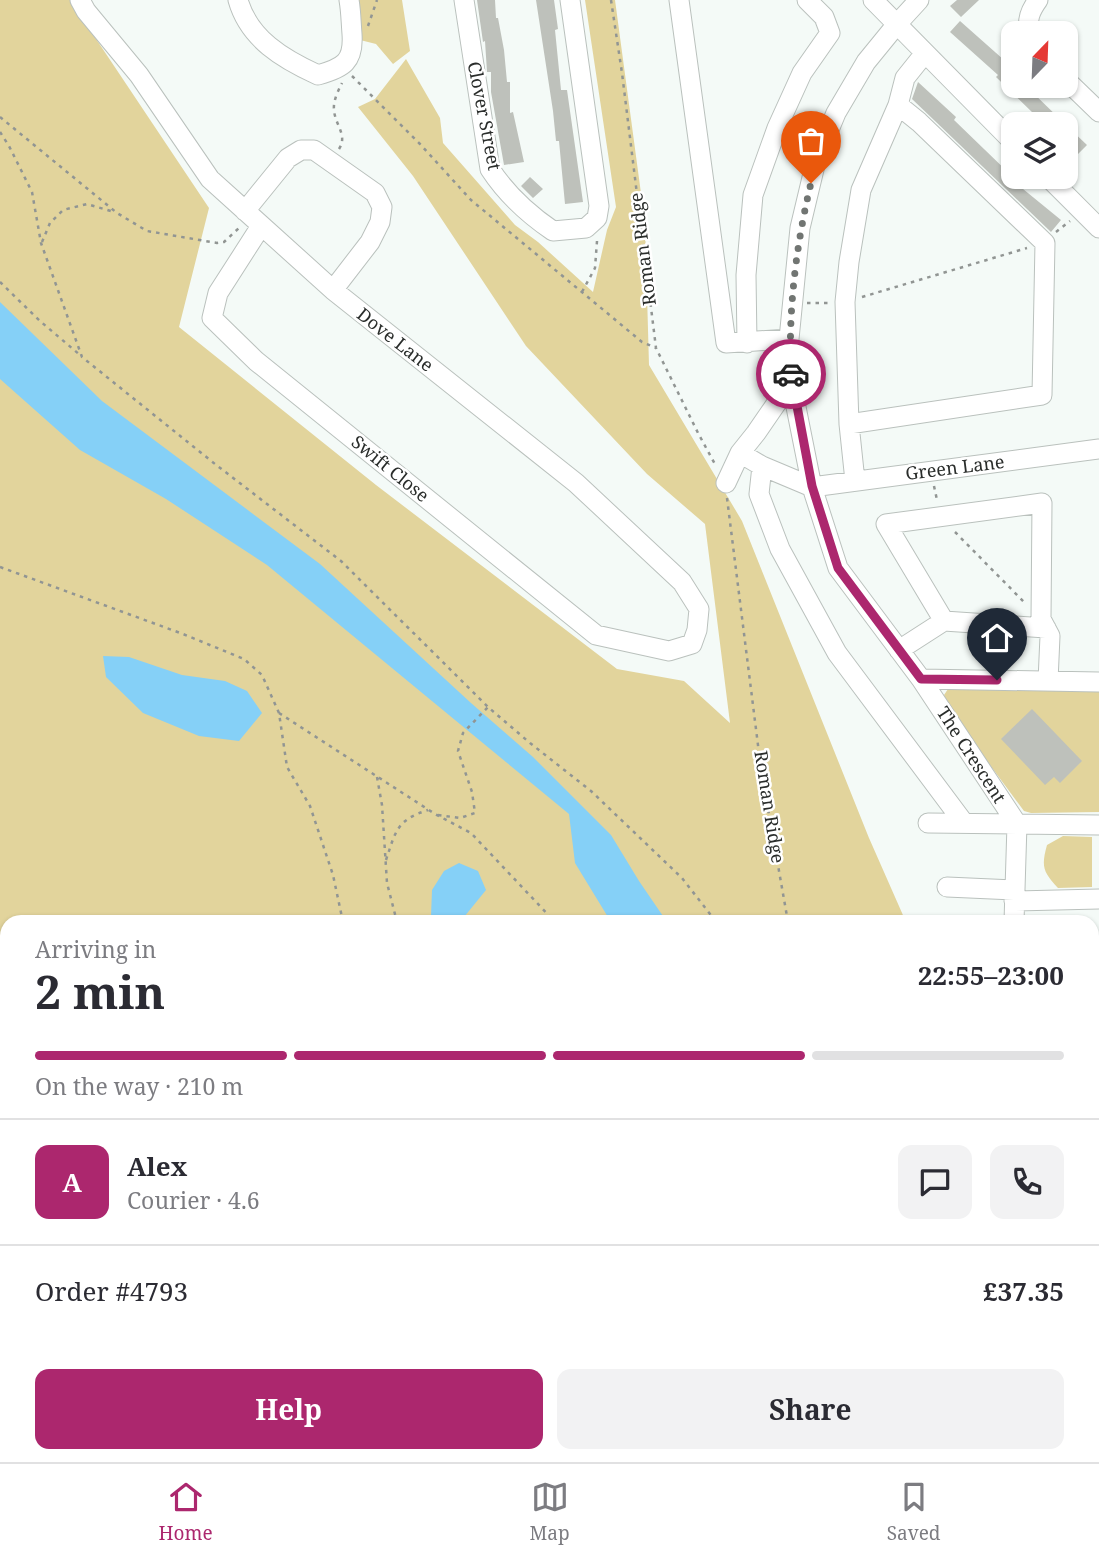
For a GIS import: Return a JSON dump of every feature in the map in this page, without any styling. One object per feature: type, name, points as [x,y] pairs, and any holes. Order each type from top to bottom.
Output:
[{"type":"street","name":"Dove Lane","points":[[80,0],[139,75],[210,179],[333,290],[576,483],[682,582],[699,609],[697,630],[692,643],[669,651]]},
{"type":"street","points":[[240,8],[267,46],[317,75],[336,70],[349,59],[353,48],[349,0]]},
{"type":"street","name":"Clover Street","points":[[464,0],[490,169],[500,185],[526,212],[553,231],[586,228],[595,215]]},
{"type":"street","points":[[570,0],[595,215]]},
{"type":"street","points":[[679,0],[726,344],[789,339]]},
{"type":"street","points":[[747,343],[746,275],[753,195],[777,128],[802,73],[830,33],[824,17],[807,0]]},
{"type":"street","points":[[873,0],[1001,130]]},
{"type":"street","name":"The Crescent","points":[[919,0],[866,62],[836,113],[816,161],[800,229],[789,339],[791,382],[812,486],[838,568],[921,679],[1017,824]]},
{"type":"street","points":[[1028,21],[1038,0]]},
{"type":"street","points":[[855,481],[849,424],[845,302],[849,262],[861,190],[898,105],[905,78],[925,53]]},
{"type":"street","points":[[1078,92],[1099,112]]},
{"type":"street","points":[[849,424],[1042,395],[1045,243],[898,105]]},
{"type":"street","points":[[252,217],[288,158],[302,150],[314,150],[375,193],[382,207],[380,222],[370,242],[333,290]]},
{"type":"street","points":[[1060,189],[1099,228]]},
{"type":"street","name":"Swift Close","points":[[252,217],[218,293],[212,318],[256,361],[596,635],[669,651]]},
{"type":"street","points":[[726,483],[740,453],[791,382]]},
{"type":"street","name":"Green Lane","points":[[812,486],[1099,449]]},
{"type":"street","points":[[740,453],[762,466],[812,486]]},
{"type":"street","points":[[762,466],[758,494],[780,549],[837,653],[964,823]]},
{"type":"street","points":[[944,621],[886,524],[1042,503],[1044,624],[1050,636],[1048,681]]},
{"type":"street","points":[[899,650],[944,621],[1044,624]]},
{"type":"street","points":[[921,679],[1099,682]]},
{"type":"street","points":[[928,823],[1099,825]]},
{"type":"street","points":[[1014,915],[1017,824]]},
{"type":"street","points":[[947,887],[1014,896],[1099,899]]},
{"type":"path","name":"Roman Ridge","points":[[611,0],[656,348],[726,483],[761,769],[787,915]]},
{"type":"path","points":[[347,71],[471,200],[642,342],[656,348]]},
{"type":"path","points":[[336,97],[334,111],[343,142]]},
{"type":"path","points":[[0,117],[117,213],[147,230],[217,243],[224,242],[252,217]]},
{"type":"path","points":[[0,132],[32,192],[41,243],[82,357]]},
{"type":"path","points":[[41,243],[50,223],[63,210],[87,204],[117,213]]},
{"type":"path","points":[[793,303],[845,302],[1045,243],[1081,211]]},
{"type":"path","points":[[582,292],[595,268],[596,243],[599,236],[595,215]]},
{"type":"path","points":[[0,282],[82,357],[341,561],[488,707],[618,816],[682,878],[710,915]]},
{"type":"path","points":[[930,471],[941,517],[1044,624]]},
{"type":"path","points":[[0,567],[244,659],[262,675],[279,713],[287,766],[310,806],[333,875],[342,915]]},
{"type":"path","points":[[435,814],[460,818],[475,813],[472,792],[458,751],[463,733],[488,707]]},
{"type":"path","points":[[279,713],[428,810],[471,833],[549,915]]},
{"type":"path","points":[[376,776],[382,805],[387,883],[395,915]]},
{"type":"path","points":[[385,862],[400,825],[412,815],[428,810]]},
{"type":"shaded area","points":[[0,0],[70,0],[209,208],[179,327],[376,485],[617,669],[684,681],[730,723],[705,524],[647,474],[526,346],[413,176],[358,107],[375,99],[406,59],[440,118],[443,143],[515,225],[593,292],[607,230],[616,207],[585,0],[615,0],[645,223],[649,365],[742,521],[869,838],[903,915],[0,915]]},
{"type":"shaded area","points":[[358,0],[402,0],[410,51],[393,64],[376,44],[360,40]]},
{"type":"shaded area","points":[[950,686],[1099,691],[1099,812],[1024,811],[950,711],[944,695]]},
{"type":"shaded area","points":[[1063,836],[1092,837],[1092,887],[1058,888],[1046,873],[1044,859],[1047,845]]},
{"type":"water","points":[[0,302],[102,401],[320,564],[533,757],[611,835],[662,915],[607,915],[575,863],[569,814],[267,565],[166,499],[80,450],[0,379]]},
{"type":"water","points":[[103,656],[129,657],[182,675],[225,681],[247,691],[262,713],[239,741],[199,736],[143,713],[106,677]]},
{"type":"water","points":[[459,863],[478,871],[486,890],[466,915],[431,915],[432,890],[444,871]]},
{"type":"building","points":[[477,0],[495,0],[507,82],[510,82],[510,113],[513,112],[524,162],[504,165],[491,92],[491,72],[487,72],[485,41],[483,42]]},
{"type":"building","points":[[536,0],[554,0],[561,90],[567,90],[583,202],[565,204],[559,141],[556,141]]},
{"type":"building","points":[[957,0],[979,0],[961,17],[950,6]]},
{"type":"building","points":[[960,21],[1001,57],[1001,82],[996,77],[998,75],[950,32]]},
{"type":"building","points":[[918,82],[956,117],[954,120],[1001,165],[1001,184],[912,99]]},
{"type":"building","points":[[1018,98],[1038,98],[1053,112],[1032,112]]},
{"type":"building","points":[[1078,136],[1087,145],[1078,154]]},
{"type":"building","points":[[530,177],[543,189],[533,198],[521,186]]},
{"type":"building","points":[[1006,189],[1023,189],[1061,220],[1051,232]]},
{"type":"building","points":[[1032,709],[1082,761],[1060,783],[1054,777],[1045,785],[1001,739]]},
{"type":"way so far","points":[[791,374],[789,339],[800,229],[811,183]]},
{"type":"route","points":[[791,374],[812,486],[838,568],[921,679],[997,680]]}]
